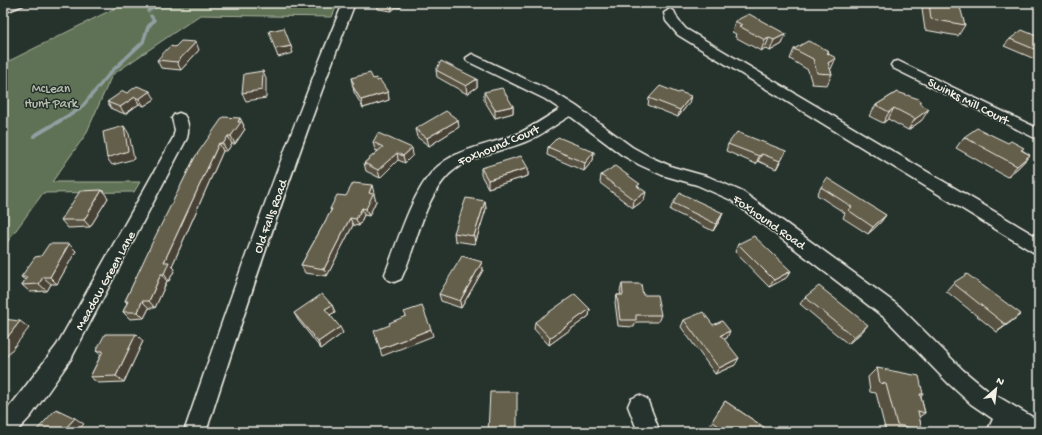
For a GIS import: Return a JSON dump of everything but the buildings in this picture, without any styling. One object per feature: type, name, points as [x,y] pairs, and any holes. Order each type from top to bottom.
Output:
[{"type":"street","points":[[3,10],[19,3]]},
{"type":"street","name":"Old Falls Road","points":[[196,432],[236,307],[314,92],[349,3]]},
{"type":"street","points":[[670,13],[672,21],[682,32],[1039,247]]},
{"type":"street","name":"Foxhound Road","points":[[472,58],[543,92],[571,109],[627,151],[645,161],[668,171],[704,181],[737,196],[892,312],[956,377],[979,397],[1002,424],[1037,432]]},
{"type":"street","name":"Swinks Mill Court","points":[[898,64],[1039,135]]},
{"type":"street","name":"Foxhound Court","points":[[394,274],[425,196],[438,176],[453,163],[469,155],[521,138],[571,109]]},
{"type":"street","name":"Meadow Green Lane","points":[[3,430],[23,408],[64,352],[180,138],[182,130],[179,118]]},
{"type":"street","points":[[639,406],[649,432]]},
{"type":"green space","name":"McLean Hunt Park","points":[[125,3],[338,3],[332,17],[200,15],[112,75],[86,134],[52,182],[140,182],[134,192],[43,193],[3,248],[3,64]]},
{"type":"waterway","points":[[148,11],[160,3]]},
{"type":"waterway","points":[[71,114],[80,109],[111,72],[143,42],[148,27],[154,20],[151,16]]},
{"type":"waterway","points":[[34,136],[73,113]]}]
